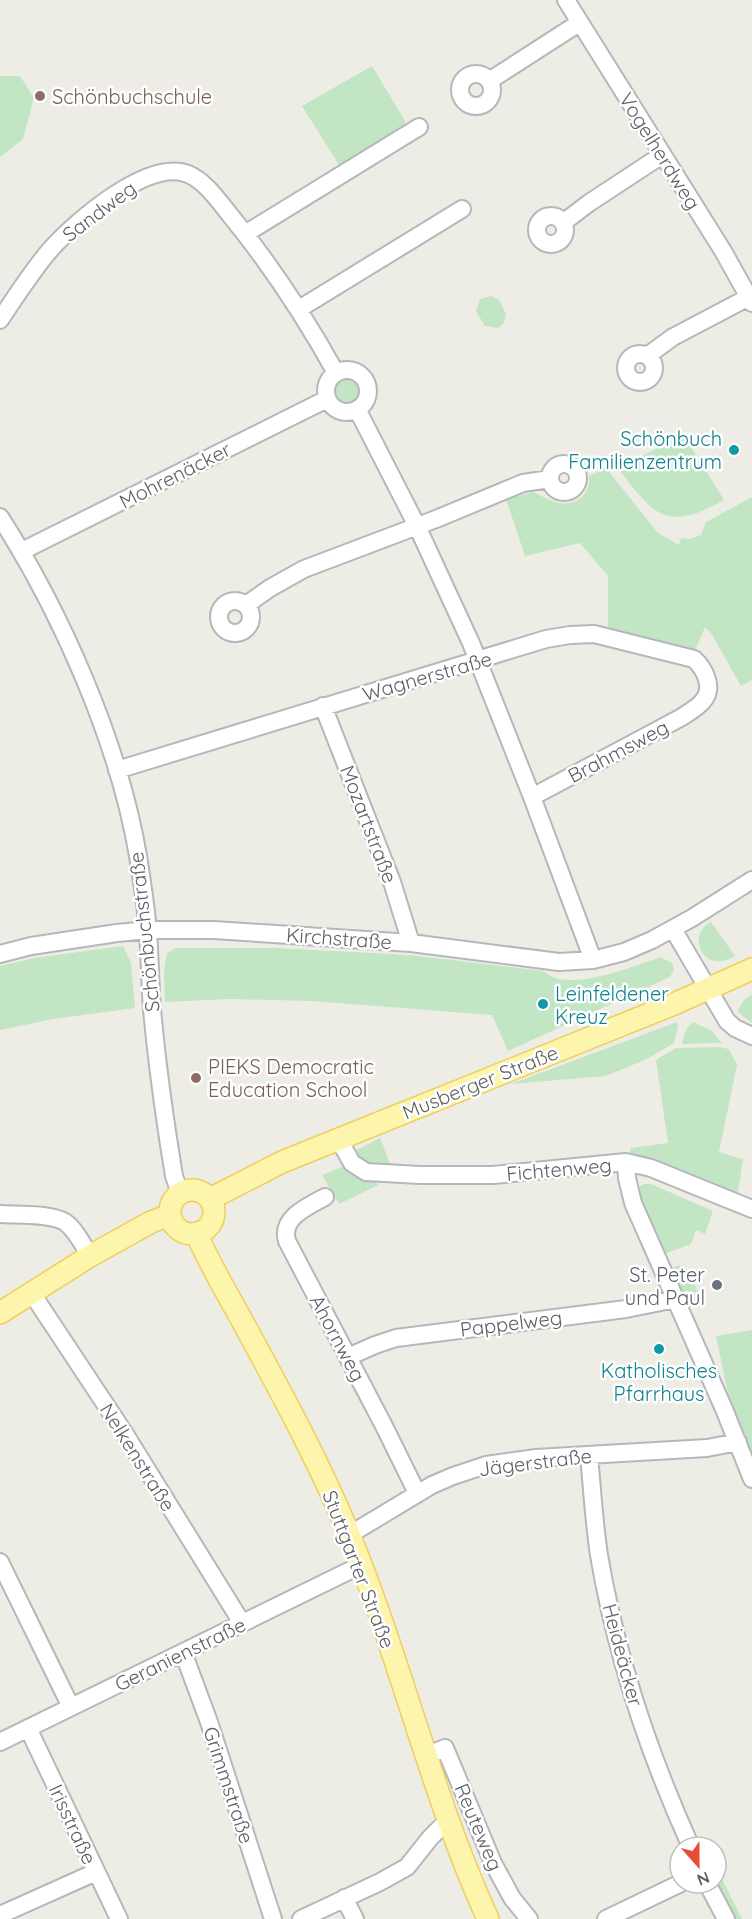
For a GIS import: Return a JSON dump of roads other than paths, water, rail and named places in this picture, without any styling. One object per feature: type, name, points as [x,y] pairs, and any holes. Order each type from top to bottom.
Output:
[{"type":"main road","name":"Musberger Straße","points":[[210,1198],[282,1162],[752,969]]},
{"type":"main road","points":[[186,1190],[199,1191],[210,1198],[214,1215],[204,1230],[189,1234],[176,1228],[170,1215],[171,1202],[180,1193],[186,1190]]},
{"type":"main road","points":[[0,1313],[90,1256],[151,1222],[170,1215]]},
{"type":"main road","name":"Stuttgarter Straße","points":[[196,1233],[214,1272],[303,1437],[349,1535],[448,1820],[488,1919]]},
{"type":"street","name":"Vogelherdweg","points":[[566,0],[751,300]]},
{"type":"street","points":[[489,81],[579,23]]},
{"type":"street","points":[[245,234],[419,127]]},
{"type":"street","points":[[564,222],[589,202],[662,155]]},
{"type":"street","name":"Sandweg","points":[[0,320],[50,250],[79,221],[142,179],[162,172],[186,173],[198,180],[215,196],[245,234],[299,309],[336,373]]},
{"type":"street","points":[[299,309],[462,209]]},
{"type":"street","points":[[647,356],[673,337],[751,300]]},
{"type":"street","points":[[351,370],[357,373],[366,384],[366,398],[357,409],[350,411],[337,409],[327,399],[327,384],[336,373],[351,370]]},
{"type":"street","name":"Mohrenäcker","points":[[22,551],[327,399]]},
{"type":"street","points":[[357,409],[417,526],[478,661],[593,960]]},
{"type":"street","points":[[246,605],[304,569],[523,483],[550,479]]},
{"type":"street","name":"Schönbuchstraße","points":[[0,517],[22,551],[58,622],[98,713],[117,771],[137,853],[148,930],[152,1009],[174,1176],[180,1193]]},
{"type":"street","name":"Wagnerstraße","points":[[117,771],[546,639],[570,635],[594,634],[694,659],[700,664],[708,680],[703,702]]},
{"type":"street","name":"Brahmsweg","points":[[532,797],[682,717],[703,702]]},
{"type":"street","name":"Mozartstraße","points":[[323,706],[392,882],[411,943]]},
{"type":"street","name":"Kirchstraße","points":[[0,954],[31,946],[148,930],[214,930],[411,943],[559,962],[593,960],[624,952],[673,929],[752,880]]},
{"type":"street","points":[[673,929],[727,1021],[735,1028],[752,1036]]},
{"type":"street","name":"Fichtenweg","points":[[339,1140],[347,1156],[358,1168],[366,1172],[467,1175],[521,1173],[626,1162],[651,1168],[752,1209]]},
{"type":"street","points":[[626,1162],[633,1203],[752,1479]]},
{"type":"street","name":"Ahornweg","points":[[325,1197],[295,1216],[286,1227],[285,1234],[417,1493]]},
{"type":"street","points":[[0,1215],[40,1216],[61,1220],[74,1232],[90,1256]]},
{"type":"street","name":"Nelkenstraße","points":[[31,1292],[125,1434],[242,1623]]},
{"type":"street","name":"Pappelweg","points":[[348,1357],[396,1338],[531,1319],[626,1309],[676,1299]]},
{"type":"street","name":"Jägerstraße","points":[[349,1535],[417,1493],[453,1476],[486,1465],[518,1460],[706,1448],[738,1442]]},
{"type":"street","name":"Heideäcker","points":[[590,1455],[600,1556],[615,1629],[631,1689],[650,1745],[686,1835]]},
{"type":"street","points":[[0,1562],[4,1581],[71,1707]]},
{"type":"street","name":"Geranienstraße","points":[[0,1742],[361,1565]]},
{"type":"street","name":"Grimmstraße","points":[[183,1652],[206,1713],[273,1919]]},
{"type":"street","name":"Irisstraße","points":[[28,1728],[119,1919]]},
{"type":"street","name":"Reuteweg","points":[[425,1756],[445,1748],[494,1863],[512,1898],[529,1919]]},
{"type":"street","points":[[300,1919],[408,1867],[430,1838],[448,1820]]},
{"type":"street","points":[[0,1915],[96,1872]]},
{"type":"street","points":[[606,1919],[668,1889]]},
{"type":"street","points":[[714,1895],[726,1919]]},
{"type":"street","points":[[344,1898],[355,1919]]},
{"type":"place","name":"Schönbuchschule","points":[[40,96]]},
{"type":"place","name":"Schönbuch Familienzentrum","points":[[734,450]]},
{"type":"place","name":"Leinfeldener Kreuz","points":[[543,1004]]},
{"type":"place","name":"PIEKS Democratic Education School","points":[[196,1078]]},
{"type":"place","name":"St. Peter und Paul","points":[[717,1285]]},
{"type":"place","name":"Katholisches Pfarrhaus","points":[[659,1349]]}]
